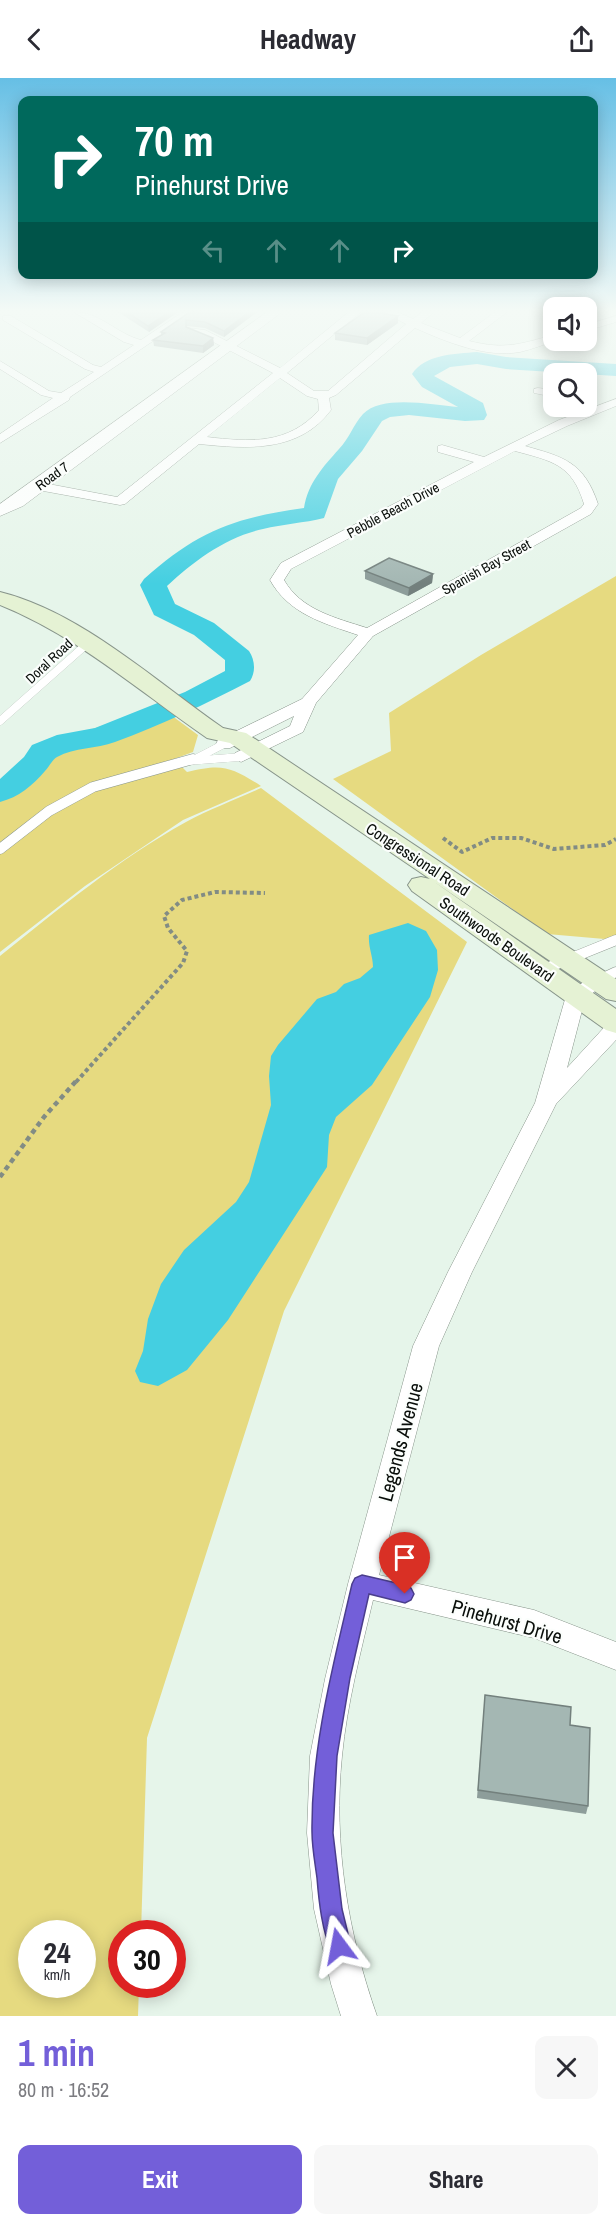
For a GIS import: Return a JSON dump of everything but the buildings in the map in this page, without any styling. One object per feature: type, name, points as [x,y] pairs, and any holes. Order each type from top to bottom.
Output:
[{"type":"main road","name":"Congressional Road","points":[[0,598],[53,622],[88,643],[229,741],[567,958],[602,985],[616,1025]]},
{"type":"main road","name":"Congressional Road","points":[[229,741],[418,883]]},
{"type":"main road","name":"Southwoods Boulevard","points":[[418,883],[541,970],[602,985]]},
{"type":"street","points":[[0,439],[58,402]]},
{"type":"street","name":"Road 7","points":[[0,511],[8,501],[146,402]]},
{"type":"street","name":"Road 7","points":[[0,511],[38,486],[150,402]]},
{"type":"street","points":[[38,486],[120,501],[244,402]]},
{"type":"street","points":[[198,440],[234,444],[268,444],[282,440],[316,423],[325,410],[324,402]]},
{"type":"street","name":"Pebble Beach Drive","points":[[277,580],[286,566],[514,447],[615,402]]},
{"type":"street","name":"Spanish Bay Street","points":[[229,741],[297,729],[308,702],[368,633],[586,511],[591,504],[575,469],[563,462],[514,447]]},
{"type":"street","points":[[442,449],[486,461]]},
{"type":"street","points":[[259,578],[277,580],[280,589],[289,600],[332,621],[368,633]]},
{"type":"street","name":"Legends Avenue","points":[[359,2016],[348,1984],[331,1909],[323,1833],[326,1756],[340,1678],[362,1584],[426,1346],[460,1272],[546,1103],[602,985]]},
{"type":"street","name":"Legends Avenue","points":[[546,1103],[616,1025]]},
{"type":"street","name":"Pinehurst Drive","points":[[362,1584],[534,1624],[616,1656]]},
{"type":"lane","name":"Doral Road","points":[[0,721],[88,643]]},
{"type":"lane","points":[[190,760],[229,741]]},
{"type":"lane","points":[[0,849],[49,811],[93,787],[190,760],[229,741]]},
{"type":"lane","points":[[541,970],[616,940]]},
{"type":"path","points":[[443,838],[462,852],[492,838],[521,838],[554,849],[605,844],[616,839]]},
{"type":"path","points":[[0,1177],[44,1117],[183,963],[187,951],[168,928],[164,915],[182,900],[215,892],[265,893]]},
{"type":"shaded area","points":[[616,576],[616,940],[547,934],[333,779],[391,751],[389,713],[481,655]]},
{"type":"shaded area","points":[[160,707],[198,735],[193,752],[174,759],[187,772],[218,767],[226,768],[261,786],[183,820],[85,886],[0,952],[0,780],[21,764],[34,748]]},
{"type":"shaded area","points":[[261,788],[467,942],[284,1311],[147,1738],[141,1920],[108,1920],[108,1998],[139,1998],[138,2016],[0,2016],[0,956],[90,885],[137,852],[161,836],[214,808]]},
{"type":"water","points":[[408,923],[426,931],[437,950],[438,970],[430,997],[372,1085],[336,1117],[329,1135],[327,1167],[228,1320],[187,1370],[158,1386],[140,1382],[135,1371],[143,1351],[148,1319],[161,1284],[184,1250],[236,1202],[249,1182],[271,1105],[269,1076],[271,1056],[317,999],[336,992],[344,984],[360,978],[373,967],[369,935]]},
{"type":"waterway","points":[[0,792],[14,784],[36,763],[43,752],[68,742],[102,736],[195,698],[240,675],[239,657],[204,629],[164,609],[153,585],[176,565],[213,539],[262,521],[315,513],[319,492],[331,471],[354,446],[367,423],[374,416],[396,409],[476,415],[475,408],[465,402]]},
{"type":"route","points":[[339,1946],[331,1909],[323,1833],[326,1756],[340,1678],[362,1584],[405,1594]]}]
